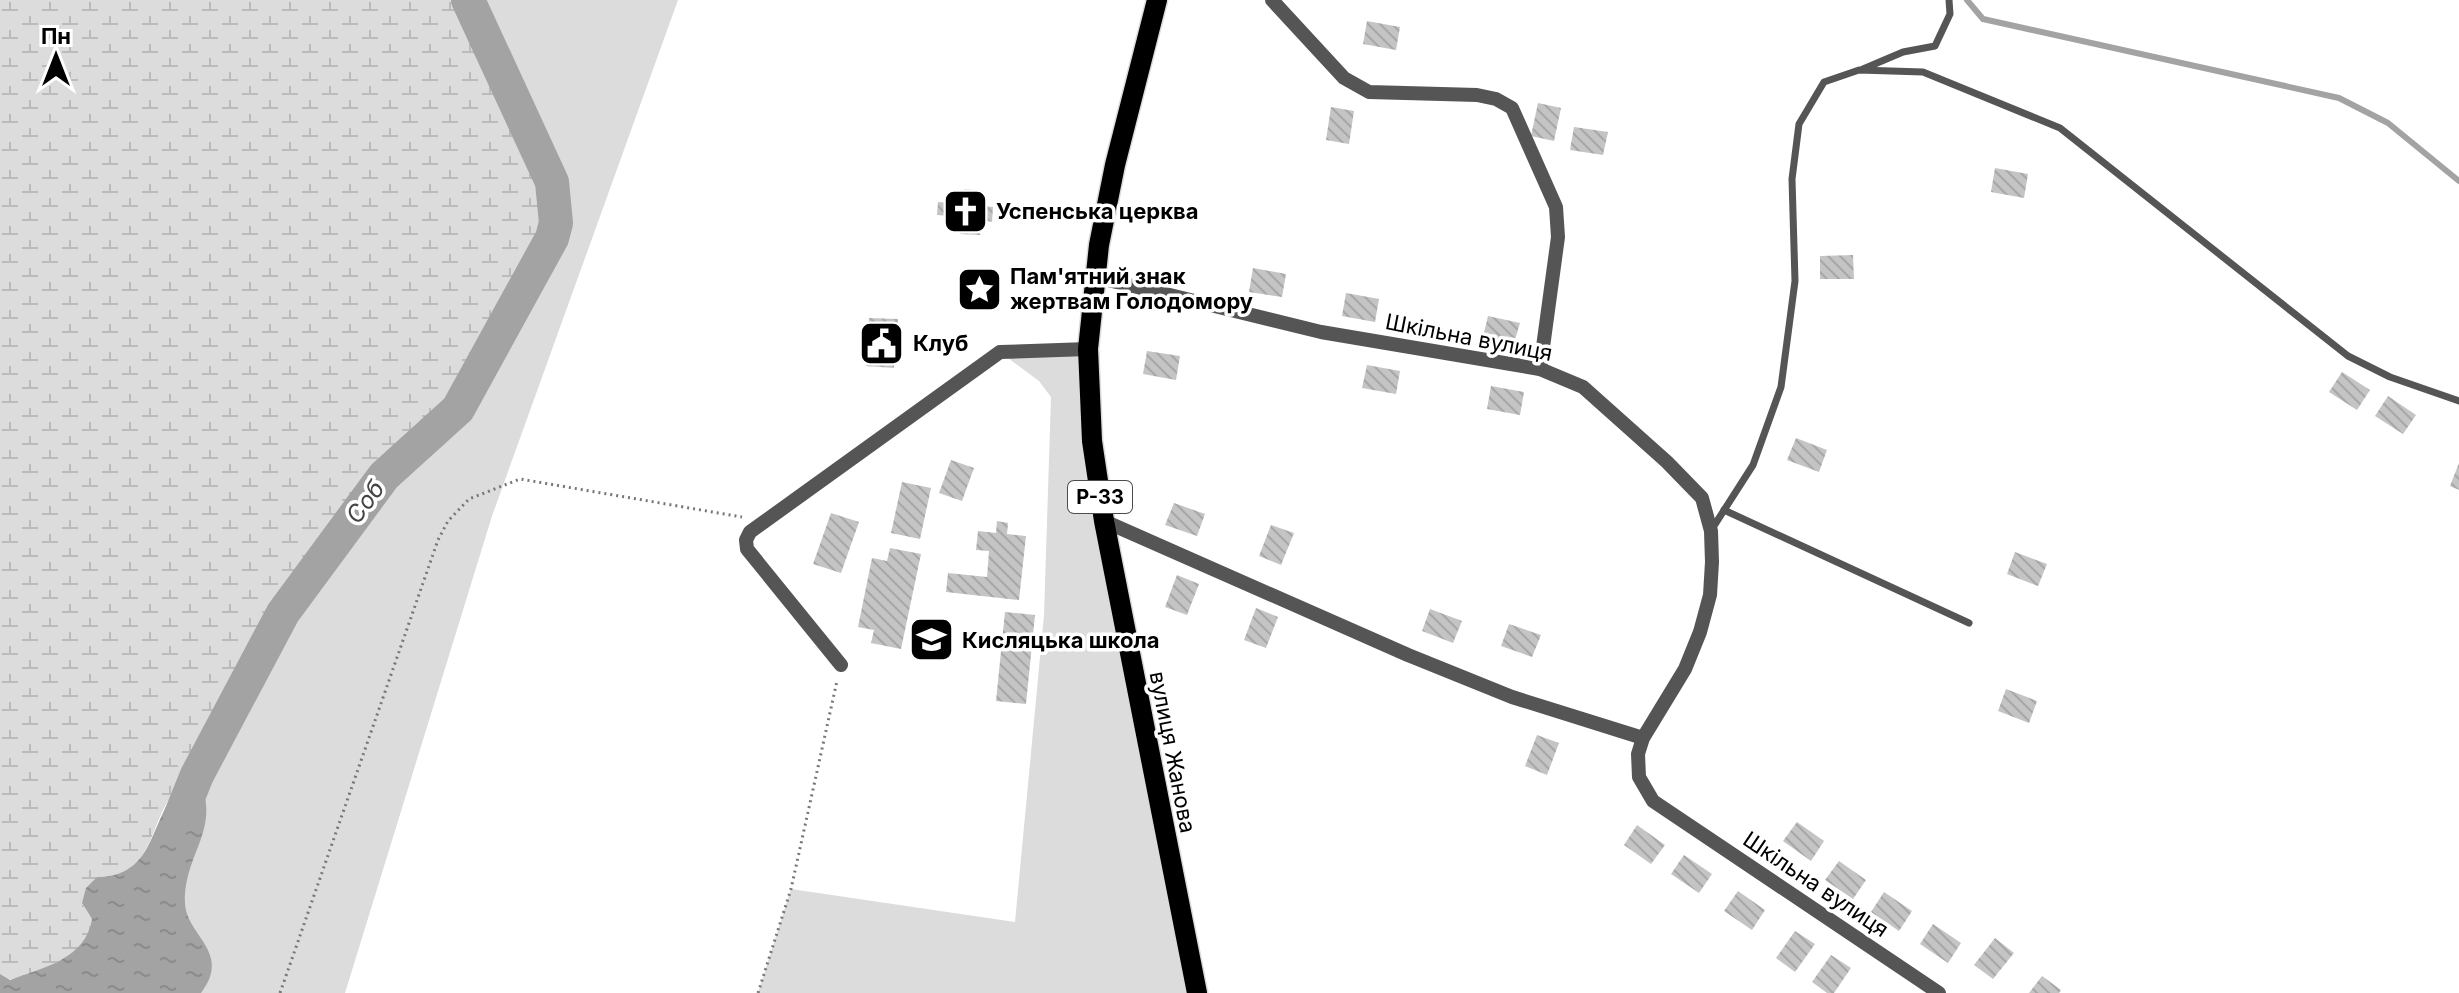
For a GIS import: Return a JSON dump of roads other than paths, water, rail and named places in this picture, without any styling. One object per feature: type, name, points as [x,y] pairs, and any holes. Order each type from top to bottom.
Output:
[{"type":"main road","name":"вулиця Жанова","points":[[1157,0],[1115,165],[1096,277],[1088,349],[1092,441],[1104,521],[1197,993]]},
{"type":"street","points":[[1272,0],[1344,78],[1369,92],[1477,95],[1496,99],[1512,108],[1556,207],[1558,237],[1540,369]]},
{"type":"street","name":"Шкільна вулиця","points":[[1096,277],[1321,332],[1540,369],[1583,387],[1667,462],[1702,498],[1711,531],[1710,595],[1700,632],[1685,669],[1643,738],[1638,754],[1639,777],[1653,801],[1939,993]]},
{"type":"street","points":[[841,665],[747,549],[747,536],[1000,352],[1088,349]]},
{"type":"street","points":[[1104,521],[1499,692],[1643,738]]},
{"type":"lane","points":[[1711,531],[1753,465],[1781,387],[1795,281],[1792,179],[1799,124],[1824,82],[1903,52],[1935,46],[1950,14],[1949,0]]},
{"type":"lane","points":[[1861,70],[1923,72],[2060,128],[2348,356],[2390,377],[2459,401]]},
{"type":"lane","points":[[1724,510],[1969,623]]},
{"type":"water","points":[[197,775],[204,794],[205,825],[186,884],[185,902],[187,914],[205,944],[212,966],[210,979],[201,993],[0,993],[0,974],[10,980],[35,971],[61,960],[81,944],[92,919],[82,903],[86,888],[97,877],[119,873],[134,864],[145,851],[169,802],[180,787]]},
{"type":"waterway","name":"Соб","points":[[180,817],[197,775],[283,613],[384,476],[458,409],[552,238],[556,223],[552,182],[468,0]]},
{"type":"waterway","points":[[1967,0],[1983,19],[2339,98],[2388,123],[2459,181]]},
{"type":"place","name":"Успенська церква","points":[[965,211]]},
{"type":"place","name":"Пам'ятний знак жертвам Голодомору","points":[[979,289]]},
{"type":"place","name":"Клуб","points":[[882,343]]},
{"type":"place","name":"Кисляцька школа","points":[[931,640]]}]
